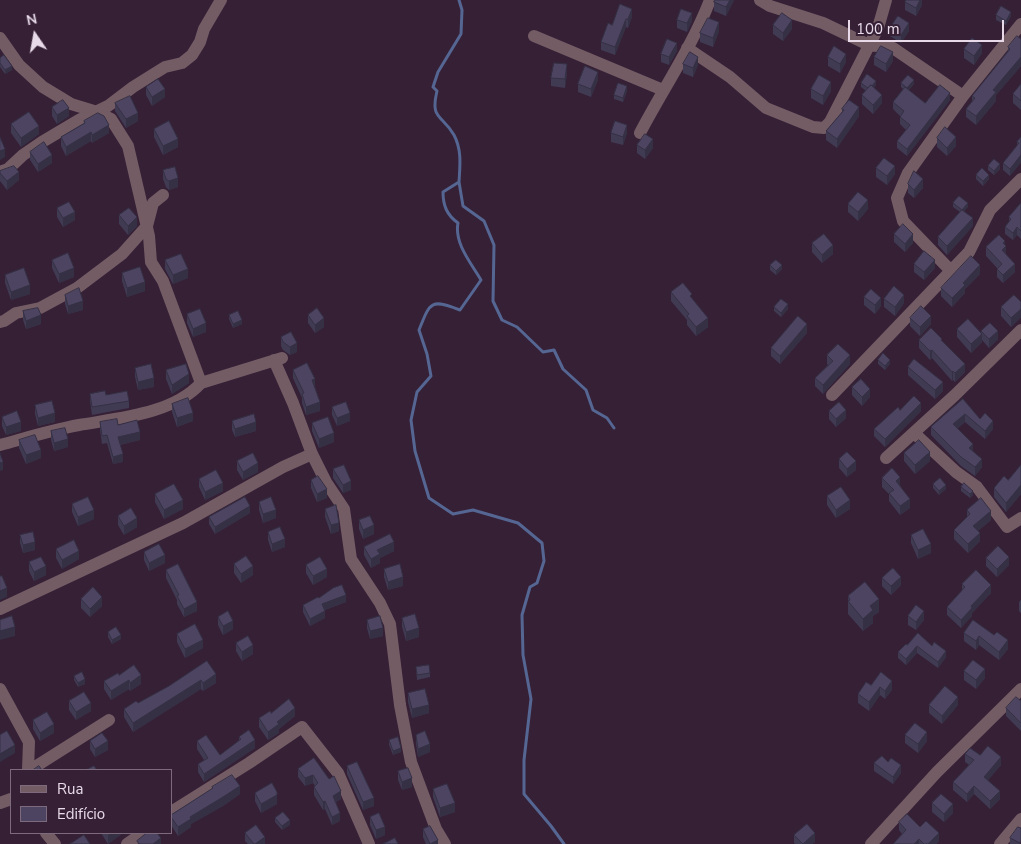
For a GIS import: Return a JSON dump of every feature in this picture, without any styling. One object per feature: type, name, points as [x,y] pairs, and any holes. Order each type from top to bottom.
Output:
[{"type":"street","points":[[0,172],[8,169],[22,155],[42,142],[79,120],[108,106],[133,87],[165,67],[182,63],[192,55],[200,42],[204,29],[221,0]]},
{"type":"street","points":[[640,134],[700,24],[710,0]]},
{"type":"street","points":[[760,0],[770,6],[823,23],[869,45],[893,48],[963,96]]},
{"type":"street","points":[[687,48],[730,77],[766,108],[813,127],[824,128],[830,122],[878,28],[886,0]]},
{"type":"street","points":[[952,271],[903,220],[897,198],[908,173],[963,96],[1021,24]]},
{"type":"street","points":[[534,36],[663,90]]},
{"type":"street","points":[[0,38],[19,66],[43,87],[71,104],[97,112],[110,119],[128,146],[149,236],[151,262],[163,281],[201,383]]},
{"type":"street","points":[[832,395],[969,252],[990,210],[1021,179]]},
{"type":"street","points":[[0,322],[4,322],[16,313],[40,308],[77,288],[122,254],[146,226],[153,203],[163,195]]},
{"type":"street","points":[[886,458],[955,395],[1021,330]]},
{"type":"street","points":[[0,445],[69,427],[114,420],[145,412],[177,401],[201,383],[278,359],[312,454],[326,482],[344,509],[352,559],[380,603],[390,624],[400,705],[411,762],[436,829],[445,844]]},
{"type":"street","points":[[914,433],[956,472],[978,487],[1007,527],[1021,518]]},
{"type":"street","points":[[0,609],[183,523],[282,467],[312,454]]},
{"type":"street","points":[[0,689],[29,742],[29,769]]},
{"type":"street","points":[[871,844],[937,772],[1021,689]]},
{"type":"street","points":[[31,769],[109,720]]},
{"type":"street","points":[[172,811],[302,727],[338,773],[369,844]]},
{"type":"street","points":[[1000,844],[1021,819]]},
{"type":"street","points":[[47,834],[55,844]]},
{"type":"street","points":[[127,844],[142,834]]},
{"type":"building","points":[[715,0],[730,0],[726,7],[714,2]]},
{"type":"building","points":[[906,0],[920,0],[916,8],[905,2]]},
{"type":"building","points":[[620,4],[632,9],[615,47],[601,42],[608,23],[612,25]]},
{"type":"building","points":[[1001,6],[1011,12],[1006,21],[996,15]]},
{"type":"building","points":[[681,9],[692,13],[687,23],[677,20]]},
{"type":"building","points":[[782,13],[792,20],[783,33],[773,25]]},
{"type":"building","points":[[898,16],[909,23],[901,35],[890,28]]},
{"type":"building","points":[[708,18],[719,22],[713,38],[700,33]]},
{"type":"building","points":[[1017,36],[1021,39],[1021,57],[993,90],[996,92],[976,116],[966,109],[975,98],[972,96],[1010,49],[1008,47]]},
{"type":"building","points":[[972,38],[982,45],[974,56],[964,49]]},
{"type":"building","points":[[667,39],[677,43],[669,57],[661,54]]},
{"type":"building","points":[[834,46],[846,54],[840,64],[828,57]]},
{"type":"building","points":[[881,46],[893,52],[886,64],[874,57]]},
{"type":"building","points":[[690,52],[698,57],[693,68],[683,64]]},
{"type":"building","points":[[4,55],[12,66],[5,70],[0,63],[0,58]]},
{"type":"building","points":[[554,63],[567,64],[565,79],[551,78]]},
{"type":"building","points":[[585,66],[598,72],[591,89],[578,84]]},
{"type":"building","points":[[867,74],[876,81],[868,88],[861,83]]},
{"type":"building","points":[[819,75],[831,82],[823,96],[811,89]]},
{"type":"building","points":[[908,75],[914,80],[907,88],[901,83]]},
{"type":"building","points":[[158,79],[165,89],[152,97],[146,87]]},
{"type":"building","points":[[618,83],[627,86],[623,98],[614,95]]},
{"type":"building","points":[[1021,84],[1021,101],[1013,94]]},
{"type":"building","points":[[871,85],[882,95],[873,105],[862,95]]},
{"type":"building","points":[[940,85],[950,93],[907,149],[897,141],[910,125],[900,117],[904,111],[893,102],[905,87],[925,103]]},
{"type":"building","points":[[130,96],[138,113],[126,119],[115,103]]},
{"type":"building","points":[[63,100],[69,108],[57,115],[52,107]]},
{"type":"building","points":[[849,100],[859,107],[837,139],[826,131],[844,110],[842,109]]},
{"type":"building","points":[[29,112],[39,126],[21,138],[11,124]]},
{"type":"building","points":[[98,113],[104,116],[109,125],[92,135],[91,132],[66,147],[61,137]]},
{"type":"building","points":[[169,121],[178,139],[163,146],[154,129]]},
{"type":"building","points":[[615,121],[627,125],[623,137],[611,133]]},
{"type":"building","points":[[945,127],[956,137],[947,148],[937,138]]},
{"type":"building","points":[[645,134],[653,139],[645,150],[637,145]]},
{"type":"building","points":[[0,137],[5,149],[0,151]]},
{"type":"building","points":[[1021,137],[1021,155],[1010,169],[1003,163],[1019,143],[1017,142]]},
{"type":"building","points":[[44,142],[52,155],[38,164],[30,152]]},
{"type":"building","points":[[884,158],[895,166],[887,176],[876,168]]},
{"type":"building","points":[[994,159],[1000,164],[994,171],[988,166]]},
{"type":"building","points":[[14,166],[19,172],[7,181],[0,171]]},
{"type":"building","points":[[175,167],[178,178],[169,181],[166,179],[163,170]]},
{"type":"building","points":[[982,168],[989,175],[983,181],[976,175]]},
{"type":"building","points":[[914,171],[923,179],[914,190],[908,184]]},
{"type":"building","points":[[858,192],[868,200],[858,212],[848,204]]},
{"type":"building","points":[[959,196],[968,203],[962,210],[953,203]]},
{"type":"building","points":[[69,202],[75,212],[63,218],[57,208]]},
{"type":"building","points":[[1021,203],[1021,231],[1017,227],[1013,233],[1005,227],[1011,219],[1009,217]]},
{"type":"building","points":[[129,208],[137,217],[128,226],[119,215]]},
{"type":"building","points":[[962,210],[973,218],[947,246],[938,237]]},
{"type":"building","points":[[903,224],[913,234],[905,244],[894,234]]},
{"type":"building","points":[[824,234],[833,245],[822,255],[812,243]]},
{"type":"building","points":[[999,235],[1005,241],[1003,243],[1006,246],[1002,250],[1015,264],[1003,275],[997,269],[1002,264],[986,247]]},
{"type":"building","points":[[924,251],[935,260],[924,272],[914,264]]},
{"type":"building","points":[[68,253],[74,268],[59,274],[52,260]]},
{"type":"building","points":[[181,254],[188,269],[173,275],[165,260]]},
{"type":"building","points":[[971,256],[980,265],[963,283],[965,285],[952,298],[941,288]]},
{"type":"building","points":[[776,260],[782,265],[776,271],[770,265]]},
{"type":"building","points":[[140,267],[145,282],[127,288],[122,273]]},
{"type":"building","points":[[24,268],[30,285],[11,292],[5,275]]},
{"type":"building","points":[[683,283],[692,294],[690,296],[708,318],[696,327],[687,316],[689,314],[671,292]]},
{"type":"building","points":[[894,286],[904,295],[895,307],[884,299]]},
{"type":"building","points":[[79,288],[83,301],[68,306],[65,295]]},
{"type":"building","points":[[871,289],[881,298],[875,305],[864,297]]},
{"type":"building","points":[[1014,295],[1021,302],[1021,309],[1011,318],[1001,307]]},
{"type":"building","points":[[781,299],[788,304],[781,313],[774,307]]},
{"type":"building","points":[[921,306],[931,316],[920,327],[910,318]]},
{"type":"building","points":[[38,308],[41,315],[26,321],[23,311]]},
{"type":"building","points":[[317,308],[324,318],[315,325],[308,315]]},
{"type":"building","points":[[200,309],[206,323],[193,329],[187,314]]},
{"type":"building","points":[[238,311],[242,320],[233,324],[229,315]]},
{"type":"building","points":[[798,316],[807,324],[780,356],[771,348]]},
{"type":"building","points":[[968,319],[982,334],[971,344],[957,329]]},
{"type":"building","points":[[990,323],[998,331],[989,339],[981,331]]},
{"type":"building","points":[[931,328],[965,364],[955,373],[919,340]]},
{"type":"building","points":[[291,332],[297,343],[290,347],[283,342],[281,337]]},
{"type":"building","points":[[838,344],[850,355],[823,385],[815,378],[833,361],[827,355]]},
{"type":"building","points":[[883,353],[890,360],[885,366],[878,360]]},
{"type":"building","points":[[914,359],[943,382],[935,390],[908,367]]},
{"type":"building","points":[[307,363],[315,379],[312,380],[320,402],[306,407],[302,394],[304,393],[293,370]]},
{"type":"building","points":[[151,364],[154,378],[138,382],[135,368]]},
{"type":"building","points":[[186,364],[189,374],[172,385],[166,370]]},
{"type":"building","points":[[861,379],[870,389],[862,397],[852,387]]},
{"type":"building","points":[[105,391],[106,395],[127,391],[129,401],[92,407],[90,394]]},
{"type":"building","points":[[914,396],[921,403],[885,439],[874,429],[898,407],[900,410]]},
{"type":"building","points":[[188,398],[193,413],[177,418],[172,404]]},
{"type":"building","points":[[963,399],[980,419],[985,413],[993,421],[985,431],[965,414],[953,424],[973,444],[969,448],[982,459],[975,467],[961,457],[931,427]]},
{"type":"building","points":[[52,401],[55,413],[38,418],[35,405]]},
{"type":"building","points":[[346,402],[350,413],[337,418],[332,407]]},
{"type":"building","points":[[839,402],[846,410],[836,419],[829,411]]},
{"type":"building","points":[[17,411],[21,422],[6,427],[2,417]]},
{"type":"building","points":[[254,414],[256,422],[235,429],[232,421]]},
{"type":"building","points":[[328,417],[334,433],[319,439],[312,423]]},
{"type":"building","points":[[117,419],[118,425],[137,420],[140,432],[118,437],[123,454],[113,457],[107,435],[102,436],[100,422]]},
{"type":"building","points":[[65,428],[68,439],[54,443],[51,431]]},
{"type":"building","points":[[35,435],[41,450],[26,455],[19,440]]},
{"type":"building","points":[[919,440],[930,452],[915,465],[904,453]]},
{"type":"building","points":[[847,452],[856,461],[847,469],[839,459]]},
{"type":"building","points":[[253,453],[258,463],[243,472],[237,461]]},
{"type":"building","points":[[344,465],[351,481],[343,485],[333,469]]},
{"type":"building","points":[[1021,465],[1021,485],[1006,503],[994,488],[1004,476],[1008,480]]},
{"type":"building","points":[[892,468],[900,477],[896,481],[910,499],[900,506],[889,493],[894,490],[882,478]]},
{"type":"building","points":[[216,470],[223,483],[205,492],[199,479]]},
{"type":"building","points":[[318,476],[327,489],[317,494],[311,480]]},
{"type":"building","points":[[940,478],[946,485],[939,491],[933,484]]},
{"type":"building","points":[[964,483],[973,491],[970,494],[961,487]]},
{"type":"building","points":[[174,484],[183,500],[164,510],[155,494]]},
{"type":"building","points":[[841,487],[850,500],[836,510],[827,496]]},
{"type":"building","points":[[88,497],[94,510],[78,517],[72,504]]},
{"type":"building","points":[[245,497],[250,506],[215,527],[209,517]]},
{"type":"building","points":[[271,497],[276,510],[263,514],[259,502]]},
{"type":"building","points":[[981,498],[991,511],[973,526],[980,533],[968,544],[954,530],[970,514],[967,510]]},
{"type":"building","points":[[336,505],[339,523],[331,525],[325,509]]},
{"type":"building","points":[[131,508],[137,518],[124,526],[118,516]]},
{"type":"building","points":[[370,516],[374,525],[363,530],[359,520]]},
{"type":"building","points":[[280,527],[285,539],[272,544],[268,532]]},
{"type":"building","points":[[923,529],[931,544],[918,550],[911,535]]},
{"type":"building","points":[[33,532],[35,542],[23,545],[20,535]]},
{"type":"building","points":[[390,534],[394,542],[377,550],[380,554],[371,559],[364,547]]},
{"type":"building","points":[[74,540],[79,551],[62,560],[56,549]]},
{"type":"building","points":[[159,544],[165,555],[149,563],[144,552]]},
{"type":"building","points":[[998,546],[1009,557],[997,569],[986,558]]},
{"type":"building","points":[[246,556],[253,566],[241,574],[234,564]]},
{"type":"building","points":[[41,557],[46,566],[34,572],[29,562]]},
{"type":"building","points":[[320,557],[327,569],[313,576],[306,565]]},
{"type":"building","points":[[178,564],[197,602],[184,609],[166,570]]},
{"type":"building","points":[[400,564],[403,577],[388,582],[384,569]]},
{"type":"building","points":[[893,568],[901,577],[891,586],[882,578]]},
{"type":"building","points":[[976,570],[991,585],[971,606],[972,608],[961,620],[947,607],[965,587],[962,584]]},
{"type":"building","points":[[0,576],[2,576],[7,588],[0,591]]},
{"type":"building","points":[[865,582],[879,599],[870,606],[873,610],[863,619],[848,601],[850,600],[848,596]]},
{"type":"building","points":[[342,585],[346,595],[322,604],[325,611],[310,619],[303,605]]},
{"type":"building","points":[[93,587],[102,597],[90,609],[81,599]]},
{"type":"building","points":[[916,605],[924,611],[916,622],[908,616]]},
{"type":"building","points":[[228,611],[233,621],[223,626],[218,617]]},
{"type":"building","points":[[415,614],[419,628],[406,632],[402,618]]},
{"type":"building","points":[[12,616],[15,627],[0,631],[0,620]]},
{"type":"building","points":[[380,616],[383,628],[370,631],[367,620]]},
{"type":"building","points":[[973,620],[994,635],[997,632],[1008,640],[999,652],[979,636],[976,641],[964,633]]},
{"type":"building","points":[[195,624],[203,640],[185,649],[177,634]]},
{"type":"building","points":[[116,627],[121,635],[112,640],[108,632]]},
{"type":"building","points":[[918,633],[932,646],[934,642],[946,651],[938,662],[917,646],[906,659],[898,652]]},
{"type":"building","points":[[248,636],[253,645],[242,652],[236,643]]},
{"type":"building","points":[[973,660],[985,669],[976,680],[964,671]]},
{"type":"building","points":[[207,661],[216,674],[203,683],[201,680],[133,723],[124,709],[136,701],[138,703],[169,686]]},
{"type":"building","points":[[134,665],[141,675],[130,683],[129,680],[111,691],[104,681],[118,673],[119,675]]},
{"type":"building","points":[[429,665],[430,673],[417,675],[416,667]]},
{"type":"building","points":[[82,672],[85,679],[78,683],[74,676]]},
{"type":"building","points":[[881,672],[892,681],[885,691],[880,687],[869,702],[858,694],[866,682],[871,685]]},
{"type":"building","points":[[945,686],[958,697],[942,716],[929,705]]},
{"type":"building","points":[[425,689],[429,705],[412,709],[408,693]]},
{"type":"building","points":[[84,692],[91,703],[76,712],[69,701]]},
{"type":"building","points":[[1016,697],[1021,701],[1021,723],[1006,708]]},
{"type":"building","points":[[289,699],[295,708],[268,732],[259,718],[270,711],[271,713]]},
{"type":"building","points":[[47,712],[54,724],[40,733],[33,720]]},
{"type":"building","points":[[915,723],[927,732],[918,744],[905,735]]},
{"type":"building","points":[[249,730],[255,740],[204,774],[198,764],[208,758],[197,741],[206,735],[220,755],[241,739],[239,737]]},
{"type":"building","points":[[7,731],[15,745],[0,754],[0,735]]},
{"type":"building","points":[[425,731],[430,744],[418,749],[416,735]]},
{"type":"building","points":[[102,733],[108,741],[95,749],[90,741]]},
{"type":"building","points":[[398,737],[401,748],[393,751],[389,740]]},
{"type":"building","points":[[988,746],[1001,757],[984,777],[1000,791],[990,801],[974,786],[967,794],[953,782],[974,760],[965,754],[970,748],[980,755]]},
{"type":"building","points":[[882,756],[888,762],[891,758],[901,765],[893,777],[874,763]]},
{"type":"building","points":[[314,758],[329,779],[334,776],[341,791],[333,796],[340,813],[332,817],[325,801],[323,802],[314,787],[318,783],[313,775],[305,778],[298,769]]},
{"type":"building","points":[[357,762],[374,798],[363,802],[347,766]]},
{"type":"building","points":[[408,768],[412,778],[402,782],[398,771]]},
{"type":"building","points":[[232,775],[240,786],[190,817],[191,819],[178,827],[172,818],[172,814]]},
{"type":"building","points":[[272,783],[277,795],[261,804],[255,793]]},
{"type":"building","points":[[447,784],[455,803],[440,808],[433,789]]},
{"type":"building","points":[[941,794],[953,804],[944,814],[932,803]]},
{"type":"building","points":[[283,812],[290,820],[282,826],[275,818]]},
{"type":"building","points":[[379,813],[385,827],[376,830],[370,817]]},
{"type":"building","points":[[907,814],[920,827],[926,821],[939,833],[928,844],[924,844],[919,839],[914,844],[893,844],[906,830],[899,822]]},
{"type":"building","points":[[807,824],[815,833],[803,844],[794,835]]},
{"type":"building","points":[[256,825],[265,837],[254,844],[245,833]]},
{"type":"building","points":[[430,826],[438,840],[430,844],[423,829]]},
{"type":"building","points":[[1018,827],[1021,828],[1020,843],[1010,838]]},
{"type":"building","points":[[146,834],[158,834],[161,838],[153,844],[139,844],[137,841]]},
{"type":"building","points":[[84,835],[90,844],[70,844]]},
{"type":"building","points":[[395,838],[398,844],[383,844]]},
{"type":"waterway","points":[[459,0],[462,10],[461,34],[438,72],[433,87],[437,91],[435,100],[436,112],[450,128],[457,141],[459,152],[459,182],[443,192],[444,202],[448,213],[458,223],[458,238],[468,260],[481,280],[460,310],[437,304],[432,305],[426,314],[419,330],[427,354],[431,376],[417,392],[411,420],[415,451],[429,498],[453,514],[473,510],[518,523],[542,543],[544,561],[537,583],[530,587],[522,615],[523,655],[531,699],[524,760],[524,794],[564,844]]},
{"type":"waterway","points":[[459,182],[463,206],[484,221],[494,245],[493,301],[502,320],[517,327],[543,352],[554,350],[563,369],[586,390],[593,410],[607,418],[614,428]]}]
